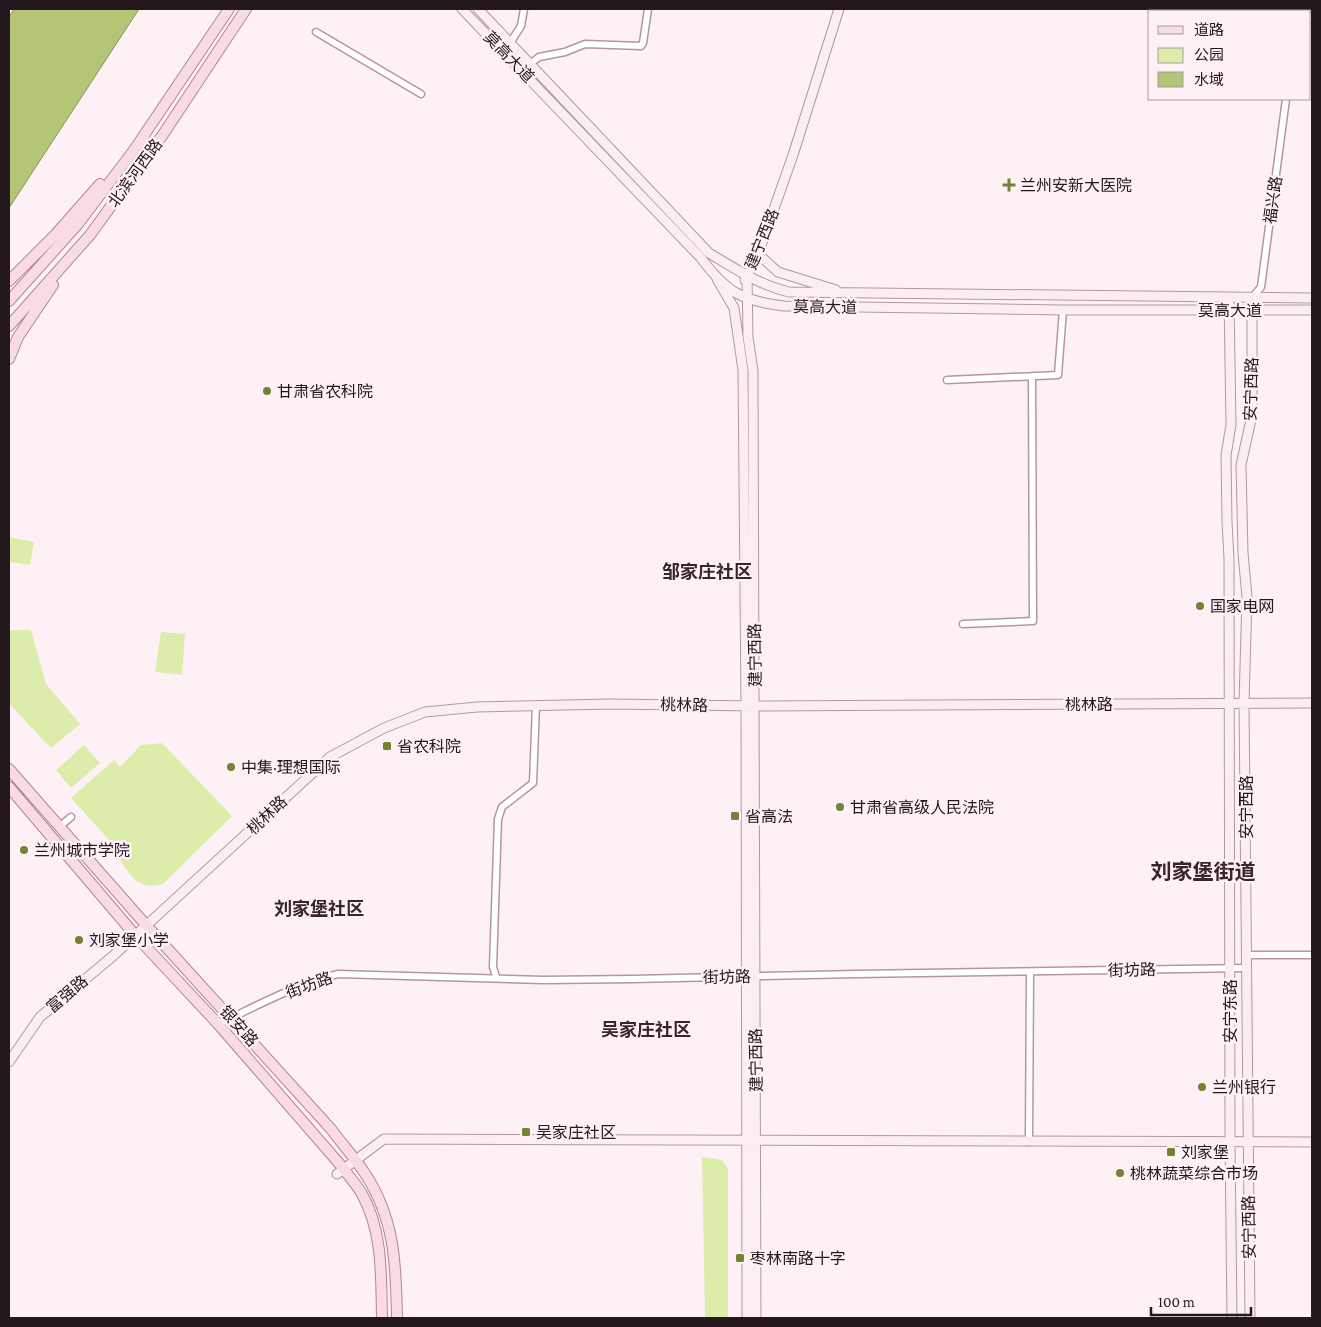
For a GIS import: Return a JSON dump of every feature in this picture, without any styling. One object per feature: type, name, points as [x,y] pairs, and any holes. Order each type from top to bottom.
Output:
[{"type":"main road","name":"北滨河西路","points":[[9,300],[78,224],[134,150],[229,9]]},
{"type":"main road","name":"北滨河西路","points":[[9,326],[90,235],[162,136],[246,9]]},
{"type":"main road","name":"莫高大道","points":[[462,9],[701,258],[717,279],[743,297],[772,305],[784,306],[1063,310],[1312,310]]},
{"type":"main road","name":"莫高大道","points":[[478,9],[709,253],[747,276],[775,289],[789,292],[842,293],[1312,298]]},
{"type":"main road","name":"建宁西路","points":[[756,1318],[751,976],[754,371],[743,297],[747,276],[758,254],[793,155],[839,9]]},
{"type":"main road","points":[[9,281],[56,235],[112,171],[134,150]]},
{"type":"main road","points":[[9,359],[18,337],[75,252]]},
{"type":"main road","points":[[758,254],[778,272],[842,293]]},
{"type":"main road","name":"建宁西路","points":[[717,279],[734,308],[743,370],[751,705]]},
{"type":"main road","name":"建宁西路","points":[[734,308],[743,297]]},
{"type":"main road","name":"安宁西路","points":[[1229,298],[1231,425],[1226,455],[1230,567],[1229,703]]},
{"type":"main road","name":"安宁西路","points":[[1250,1318],[1244,703],[1247,597],[1243,553],[1241,465],[1252,415],[1252,298]]},
{"type":"main road","name":"安宁东路","points":[[1229,703],[1232,1318]]},
{"type":"main road","name":"桃林路","points":[[135,935],[330,757],[384,728],[425,712],[477,707],[610,704],[1312,703]]},
{"type":"main road","name":"银安路","points":[[9,769],[146,925],[331,1129],[355,1159],[382,1203],[389,1227],[395,1255],[397,1318]]},
{"type":"main road","name":"银安路","points":[[9,787],[135,935],[218,1024],[340,1171],[362,1194],[374,1225],[381,1262],[382,1318]]},
{"type":"main road","name":"富强路","points":[[9,1062],[40,1017],[113,956],[135,935]]},
{"type":"main road","points":[[340,1171],[384,1139],[1312,1142]]},
{"type":"main road","name":"建宁西路","points":[[747,1318],[752,1141]]},
{"type":"street","points":[[510,43],[521,26],[524,9]]},
{"type":"street","points":[[530,64],[539,58],[565,52],[585,44],[641,46],[648,9]]},
{"type":"street","points":[[316,32],[421,94]]},
{"type":"street","name":"福兴路","points":[[1252,298],[1261,287],[1286,100]]},
{"type":"street","points":[[947,380],[1058,375],[1063,310]]},
{"type":"street","points":[[963,624],[1034,621],[1032,376]]},
{"type":"street","points":[[496,977],[493,967],[498,819],[502,807],[533,784],[536,705]]},
{"type":"street","points":[[60,827],[71,817]]},
{"type":"street","points":[[1247,955],[1312,955]]},
{"type":"street","name":"街坊路","points":[[218,1024],[299,987],[338,974],[496,977],[544,980],[1247,968]]},
{"type":"street","points":[[1029,1142],[1030,972]]},
{"type":"green space","points":[[9,537],[34,542],[30,565],[9,562]]},
{"type":"green space","points":[[9,630],[31,630],[46,684],[80,724],[51,748],[10,705]]},
{"type":"green space","points":[[161,632],[185,634],[182,675],[155,672]]},
{"type":"green space","points":[[162,743],[232,816],[163,884],[151,886],[142,884],[128,872],[108,839],[71,798],[114,760],[120,767],[141,745]]},
{"type":"green space","points":[[84,745],[100,763],[71,788],[56,770]]},
{"type":"green space","points":[[702,1157],[722,1160],[728,1169],[728,1318],[705,1318]]},
{"type":"water","points":[[14,9],[139,9],[9,208],[9,17]]},
{"type":"place","name":"兰州安新大医院","points":[[1009,185]]},
{"type":"place","name":"甘肃省农科院","points":[[267,391]]},
{"type":"place","name":"国家电网","points":[[1200,606]]},
{"type":"place","name":"省农科院","points":[[387,746]]},
{"type":"place","name":"中集·理想国际","points":[[231,767]]},
{"type":"place","name":"甘肃省高级人民法院","points":[[840,807]]},
{"type":"place","name":"省高法","points":[[735,816]]},
{"type":"place","name":"兰州城市学院","points":[[24,850]]},
{"type":"place","name":"刘家堡小学","points":[[79,940]]},
{"type":"place","name":"兰州银行","points":[[1202,1087]]},
{"type":"place","name":"吴家庄社区","points":[[526,1132]]},
{"type":"place","name":"刘家堡","points":[[1171,1152]]},
{"type":"place","name":"桃林蔬菜综合市场","points":[[1120,1173]]},
{"type":"place","name":"枣林南路十字","points":[[740,1258]]},
{"type":"district","name":"邹家庄社区","points":[[707,572]]},
{"type":"district","name":"刘家堡街道","points":[[1203,872]]},
{"type":"district","name":"刘家堡社区","points":[[319,909]]},
{"type":"district","name":"吴家庄社区","points":[[646,1030]]}]
